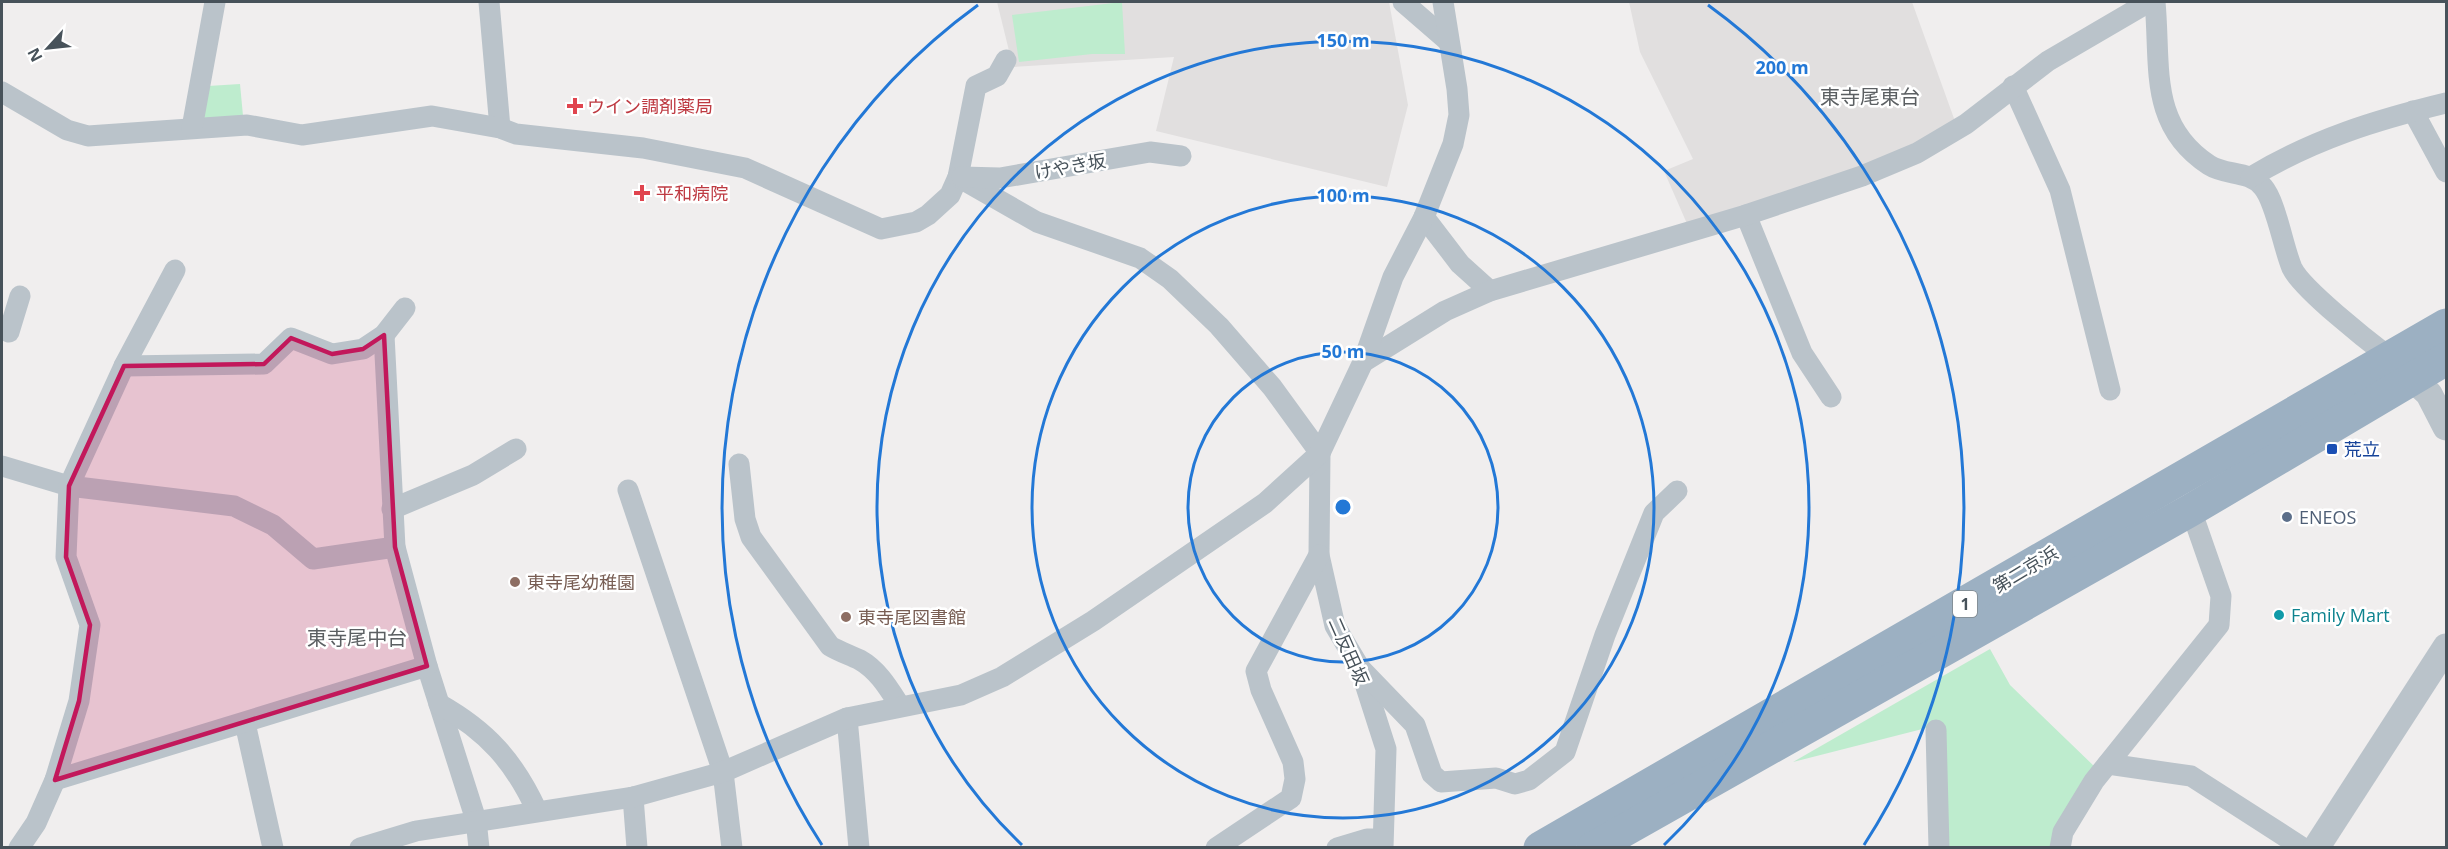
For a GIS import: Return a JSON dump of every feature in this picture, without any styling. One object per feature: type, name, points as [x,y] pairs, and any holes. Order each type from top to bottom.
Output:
[{"type":"highway","name":"第二京浜","points":[[1540,848],[2446,325]]},
{"type":"highway","name":"第二京浜","points":[[1593,848],[2191,510],[2380,401],[2446,359]]},
{"type":"street","points":[[192,128],[215,2]]},
{"type":"street","points":[[489,2],[500,128]]},
{"type":"street","points":[[1403,2],[1448,41]]},
{"type":"street","points":[[360,848],[416,831],[633,796],[723,772],[847,718],[961,695],[1002,677],[1145,587],[1256,510],[1320,453],[1363,362],[1393,277],[1424,217],[1453,144],[1459,115],[1443,2]]},
{"type":"street","points":[[1363,362],[1445,311],[1490,291],[1746,215],[1862,176],[1917,153],[1966,124],[2048,61],[2149,2]]},
{"type":"street","points":[[2155,2],[2160,85],[2175,134],[2188,151],[2213,168],[2251,177],[2264,188],[2293,270],[2355,330],[2389,357],[2429,394],[2446,427]]},
{"type":"street","points":[[2,92],[68,130],[88,136],[247,125],[302,135],[432,116],[500,128],[516,134],[643,148],[745,168],[881,229],[916,222],[928,215],[950,195],[958,177],[976,86],[997,76],[1006,60]]},
{"type":"street","points":[[2013,86],[2060,190],[2110,390]]},
{"type":"street","points":[[2251,177],[2273,164],[2362,125],[2446,103]]},
{"type":"street","points":[[2413,111],[2446,172]]},
{"type":"street","name":"けやき坂","points":[[958,177],[1000,178],[1150,152],[1181,156]]},
{"type":"street","points":[[958,177],[1037,222],[1140,258],[1170,279],[1219,326],[1272,387],[1320,453]]},
{"type":"street","points":[[1746,215],[1802,353],[1831,397]]},
{"type":"street","points":[[1424,217],[1460,264],[1490,291]]},
{"type":"street","points":[[19,848],[36,823],[56,780],[79,701],[90,626],[66,557],[69,486],[124,366],[175,270]]},
{"type":"street","points":[[2,328],[9,332],[20,296]]},
{"type":"street","points":[[124,366],[264,364],[291,339],[332,354],[363,349],[384,335],[405,308]]},
{"type":"street","points":[[384,335],[395,547],[427,666],[476,820],[479,848]]},
{"type":"street","points":[[392,509],[473,475],[516,448]]},
{"type":"street","name":"二反田坂","points":[[1320,453],[1319,555],[1335,626],[1360,668],[1386,749],[1382,843]]},
{"type":"street","points":[[739,464],[745,519],[751,537],[830,646],[842,654],[860,660],[883,679],[900,706]]},
{"type":"street","points":[[2,466],[69,486],[234,506],[273,525],[313,558],[395,547]]},
{"type":"street","points":[[628,490],[723,772],[732,848]]},
{"type":"street","points":[[1360,668],[1415,725],[1432,774],[1441,782],[1496,778],[1515,784],[1529,780],[1565,752],[1605,635],[1654,513],[1677,491]]},
{"type":"street","points":[[2060,848],[2063,832],[2094,782],[2218,625],[2221,596],[2191,510]]},
{"type":"street","points":[[1216,848],[1292,798],[1295,779],[1293,762],[1261,690],[1256,671],[1319,555]]},
{"type":"street","points":[[2316,848],[2443,660]]},
{"type":"street","points":[[56,780],[427,666]]},
{"type":"street","points":[[440,704],[469,721],[492,742],[526,785],[537,811]]},
{"type":"street","points":[[847,718],[859,848]]},
{"type":"street","points":[[245,723],[273,848]]},
{"type":"street","points":[[1936,730],[1939,848]]},
{"type":"street","points":[[2108,764],[2191,776],[2303,848]]},
{"type":"street","points":[[633,796],[637,848]]},
{"type":"street","points":[[1337,848],[1367,839],[1382,843]]},
{"type":"highlighted area","points":[[384,335],[395,547],[427,666],[55,780],[79,701],[90,625],[66,557],[69,486],[124,366],[264,364],[291,338],[332,354],[363,349]]},
{"type":"shaded area","points":[[997,2],[1389,2],[1408,105],[1387,187],[1156,131],[1174,57],[1013,67]]},
{"type":"shaded area","points":[[1629,2],[1912,2],[1956,124],[1858,171],[1688,226],[1664,171],[1693,159],[1640,52]]},
{"type":"green space","points":[[1122,2],[1125,54],[1092,54],[1019,62],[1012,15]]},
{"type":"green space","points":[[240,84],[243,116],[203,119],[208,86]]},
{"type":"green space","points":[[1990,649],[2010,685],[2096,768],[2055,847],[1945,848],[1942,724],[1793,762]]},
{"type":"place","name":"ウイン調剤薬局","points":[[575,106]]},
{"type":"place","name":"平和病院","points":[[642,193]]},
{"type":"place","name":"荒立","points":[[2332,449]]},
{"type":"place","name":"ENEOS","points":[[2287,517]]},
{"type":"place","name":"東寺尾幼稚園","points":[[515,582]]},
{"type":"place","name":"Family Mart","points":[[2279,615]]},
{"type":"place","name":"東寺尾図書館","points":[[846,617]]},
{"type":"district","name":"東寺尾東台","points":[[1870,96]]},
{"type":"district","name":"東寺尾中台","points":[[357,637]]}]
